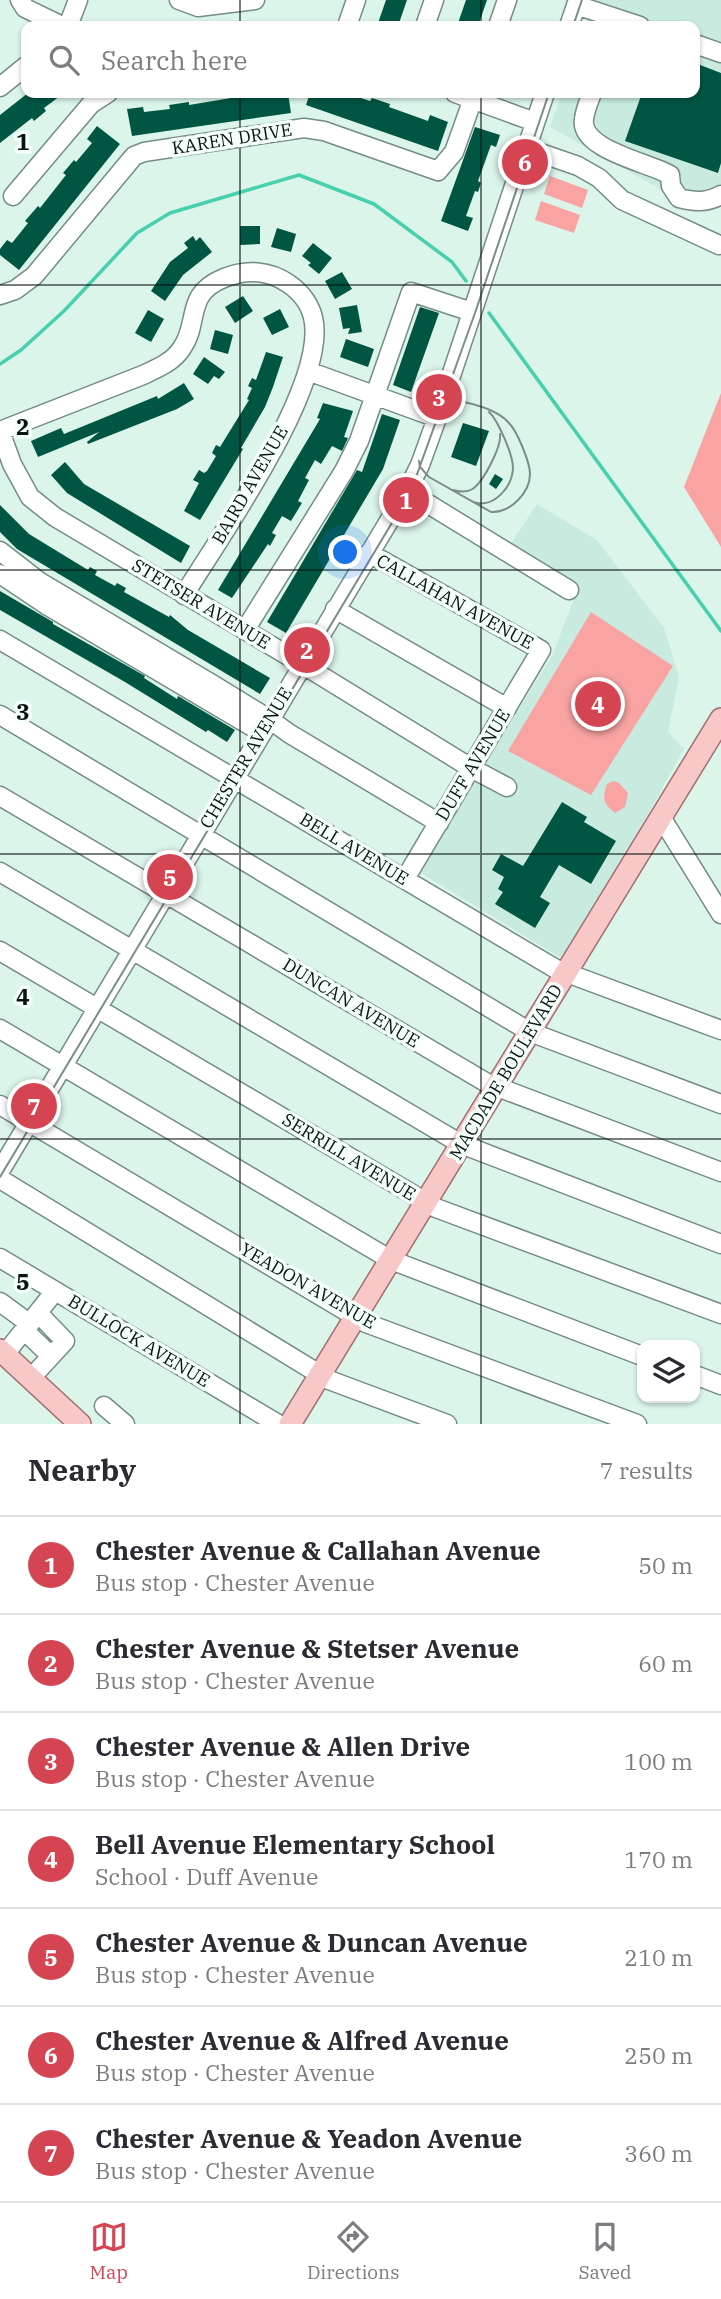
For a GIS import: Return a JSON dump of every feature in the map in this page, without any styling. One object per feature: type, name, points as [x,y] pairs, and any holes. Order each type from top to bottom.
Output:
[{"type":"main road","name":"MACDADE BOULEVARD","points":[[290,1424],[721,719]]},
{"type":"main road","points":[[3,1352],[80,1424]]},
{"type":"street","points":[[20,0],[24,8],[51,21]]},
{"type":"street","points":[[70,21],[78,0]]},
{"type":"street","points":[[179,0],[198,6],[255,0]]},
{"type":"street","points":[[349,21],[356,0]]},
{"type":"street","points":[[427,21],[434,0]]},
{"type":"street","points":[[500,21],[507,0]]},
{"type":"street","points":[[571,21],[577,3],[613,21]]},
{"type":"street","points":[[700,46],[721,53]]},
{"type":"street","points":[[0,87],[21,70]]},
{"type":"street","points":[[13,196],[92,104],[101,98]]},
{"type":"street","name":"KAREN DRIVE","points":[[0,295],[15,290],[34,276],[134,156],[144,152],[304,128],[324,131],[438,171],[454,152],[473,98]]},
{"type":"street","points":[[479,98],[535,122]]},
{"type":"street","name":"CHESTER AVENUE","points":[[0,1171],[407,491],[420,465],[437,418],[543,98]]},
{"type":"street","points":[[590,98],[583,121],[587,134],[616,155],[670,175],[671,186],[679,198],[696,202],[710,201],[721,195]]},
{"type":"street","points":[[526,148],[578,166],[599,178],[622,200],[719,245]]},
{"type":"street","name":"BAIRD AVENUE","points":[[0,431],[143,376],[164,365],[184,346],[193,310],[204,291],[213,284],[238,274],[271,273],[297,290],[305,299],[314,322],[315,336],[308,372],[272,453],[184,595]]},
{"type":"street","points":[[245,630],[344,471],[359,442],[411,292],[472,312]]},
{"type":"street","points":[[308,372],[437,418]]},
{"type":"street","name":"STETSER AVENUE","points":[[0,431],[12,464],[30,497],[55,517],[471,768],[508,787]]},
{"type":"street","points":[[407,491],[569,590]]},
{"type":"street","points":[[0,551],[40,582],[265,725]]},
{"type":"street","name":"CALLAHAN AVENUE","points":[[369,553],[541,650]]},
{"type":"street","points":[[0,574],[48,606],[265,725],[290,734],[439,823]]},
{"type":"street","points":[[335,609],[507,708]]},
{"type":"street","name":"BELL AVENUE","points":[[0,640],[556,969],[721,1030]]},
{"type":"street","name":"DUFF AVENUE","points":[[405,879],[541,650]]},
{"type":"street","points":[[0,715],[530,1032],[721,1104]]},
{"type":"street","name":"DUNCAN AVENUE","points":[[0,796],[496,1088],[721,1172]]},
{"type":"street","points":[[661,817],[721,914]]},
{"type":"street","points":[[0,872],[461,1144],[721,1244]]},
{"type":"street","name":"SERRILL AVENUE","points":[[0,951],[439,1209],[721,1314]]},
{"type":"street","points":[[0,1030],[391,1260],[637,1354]]},
{"type":"street","name":"YEADON AVENUE","points":[[0,1105],[366,1323],[637,1424]]},
{"type":"street","points":[[0,1179],[329,1380],[447,1424]]},
{"type":"street","name":"BULLOCK AVENUE","points":[[0,1258],[278,1424]]},
{"type":"street","points":[[3,1352],[31,1323],[55,1291]]},
{"type":"street","points":[[0,1302],[31,1323],[65,1340],[31,1378]]},
{"type":"street","points":[[700,1377],[721,1385]]},
{"type":"street","points":[[104,1406],[125,1424]]},
{"type":"shaded area","points":[[595,0],[721,0],[721,204],[699,211],[550,127],[560,98],[700,98],[700,21],[587,21]]},
{"type":"shaded area","points":[[550,176],[588,190],[582,208],[544,194]]},
{"type":"shaded area","points":[[541,201],[580,215],[574,233],[535,220]]},
{"type":"shaded area","points":[[721,393],[721,547],[684,487]]},
{"type":"shaded area","points":[[537,504],[597,540],[664,628],[679,677],[668,732],[684,749],[642,825],[561,958],[419,872],[553,654],[577,591],[508,548]]},
{"type":"shaded area","points":[[591,612],[673,666],[591,795],[508,751]]},
{"type":"shaded area","points":[[613,781],[619,783],[628,793],[625,807],[615,813],[608,807],[604,797],[607,784]]},
{"type":"building","points":[[386,0],[407,0],[400,21],[379,21]]},
{"type":"building","points":[[466,0],[487,0],[480,21],[459,21]]},
{"type":"building","points":[[700,65],[721,73],[721,163],[718,173],[625,141],[640,98],[700,98]]},
{"type":"building","points":[[22,98],[57,98],[44,108],[46,111],[34,121],[32,118],[0,143],[0,115]]},
{"type":"building","points":[[231,98],[289,98],[291,113],[132,136],[127,109],[143,107],[144,112],[170,109],[169,105],[189,102],[189,105]]},
{"type":"building","points":[[308,98],[361,98],[370,101],[372,98],[428,121],[430,115],[448,122],[438,151],[306,105]]},
{"type":"building","points":[[97,126],[120,144],[19,270],[0,255],[0,249],[7,240],[12,243],[28,223],[25,221],[38,206],[40,208],[66,175],[63,173],[92,143],[87,139]]},
{"type":"building","points":[[475,127],[500,135],[496,147],[491,145],[478,181],[481,183],[478,192],[475,191],[466,216],[473,218],[468,231],[441,221]]},
{"type":"building","points":[[240,226],[260,226],[260,244],[240,245]]},
{"type":"building","points":[[277,228],[296,234],[291,252],[271,247]]},
{"type":"building","points":[[193,236],[196,241],[200,237],[212,252],[183,275],[165,301],[151,291],[170,262],[188,248],[184,243]]},
{"type":"building","points":[[313,243],[332,258],[319,274],[302,256]]},
{"type":"building","points":[[342,272],[352,289],[335,299],[325,281]]},
{"type":"building","points":[[243,296],[253,311],[235,323],[225,307]]},
{"type":"building","points":[[357,305],[362,332],[348,334],[350,328],[343,329],[339,308]]},
{"type":"building","points":[[420,307],[439,313],[411,392],[393,385]]},
{"type":"building","points":[[280,309],[289,327],[272,335],[263,318]]},
{"type":"building","points":[[148,310],[164,319],[151,342],[135,333]]},
{"type":"building","points":[[215,330],[233,335],[228,354],[210,349]]},
{"type":"building","points":[[346,339],[374,349],[368,367],[340,357]]},
{"type":"building","points":[[266,352],[283,357],[273,387],[265,407],[241,448],[243,449],[200,520],[184,511],[199,483],[193,480],[199,470],[204,473],[207,471],[216,456],[212,453],[216,445],[220,447],[249,400],[247,399],[252,388],[248,386],[252,378],[256,380]]},
{"type":"building","points":[[204,357],[225,372],[219,379],[214,376],[208,384],[193,374]]},
{"type":"building","points":[[184,383],[194,399],[177,409],[88,444],[99,432],[38,457],[31,441],[61,428],[64,434],[157,396],[158,399]]},
{"type":"building","points":[[323,403],[353,411],[344,437],[348,438],[342,451],[332,446],[321,464],[315,460],[305,478],[309,480],[298,501],[302,503],[291,521],[282,516],[272,533],[276,535],[270,546],[268,544],[232,598],[218,590],[320,419],[317,418]]},
{"type":"building","points":[[382,414],[400,420],[383,469],[286,633],[267,622],[357,470],[362,472]]},
{"type":"building","points":[[463,423],[489,431],[476,466],[451,457]]},
{"type":"building","points":[[65,462],[84,484],[190,546],[181,563],[67,493],[51,475]]},
{"type":"building","points":[[495,474],[503,479],[496,489],[489,484]]},
{"type":"building","points":[[0,505],[29,534],[88,570],[90,567],[97,571],[95,575],[115,586],[117,583],[126,588],[124,592],[169,617],[170,615],[188,630],[270,678],[260,694],[17,549],[0,532]]},
{"type":"building","points":[[0,591],[145,676],[144,678],[177,699],[178,696],[235,730],[227,742],[208,730],[206,732],[0,610]]},
{"type":"building","points":[[562,802],[587,817],[584,822],[616,841],[591,884],[559,865],[540,897],[550,903],[535,928],[495,904],[503,892],[498,889],[504,877],[492,870],[501,854],[523,866]]},
{"type":"waterway","points":[[0,364],[21,350],[64,311],[137,233],[170,213],[299,175],[374,204],[452,262],[466,281]]},
{"type":"waterway","points":[[489,313],[721,631]]},
{"type":"tram line","points":[[575,21],[582,0]]},
{"type":"tram line","points":[[0,1177],[411,491],[475,313],[547,98]]},
{"type":"tram line","points":[[419,461],[420,467],[429,477],[491,512],[512,505],[527,488],[530,474],[522,447],[504,418],[484,408],[454,400],[437,407]]},
{"type":"tram line","points":[[473,502],[494,500],[505,489],[512,475],[508,447],[497,422],[489,412]]},
{"type":"tram line","points":[[453,490],[466,491],[478,484],[495,454],[500,434]]},
{"type":"place","name":"Chester Avenue & Alfred Avenue","points":[[525,162]]},
{"type":"place","name":"Chester Avenue & Allen Drive","points":[[439,397]]},
{"type":"place","name":"Chester Avenue & Callahan Avenue","points":[[406,500]]},
{"type":"place","name":"Chester Avenue & Stetser Avenue","points":[[307,650]]},
{"type":"place","name":"Bell Avenue Elementary School","points":[[598,704]]},
{"type":"place","name":"Chester Avenue & Duncan Avenue","points":[[170,877]]},
{"type":"place","name":"Chester Avenue & Yeadon Avenue","points":[[34,1106]]}]
